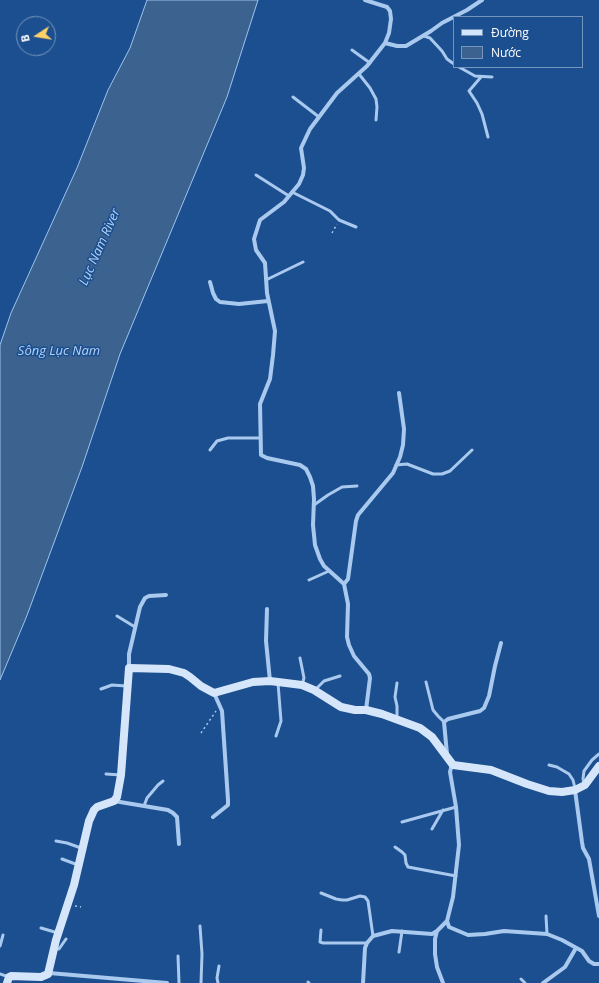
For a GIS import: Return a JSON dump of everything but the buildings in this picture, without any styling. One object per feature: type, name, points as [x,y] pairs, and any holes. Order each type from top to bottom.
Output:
[{"type":"street","points":[[365,0],[387,7],[390,11],[391,19],[389,33],[385,43],[370,63],[337,93],[310,129],[301,148],[304,168],[299,184],[274,210],[260,220],[254,239],[256,250],[265,263],[268,301],[275,331],[274,355],[270,379],[260,404],[260,450],[263,457],[300,465],[306,469],[310,477],[313,486],[314,545],[320,559],[328,571],[344,584],[348,604],[347,637],[349,645],[354,656],[369,674],[370,678],[366,710]]},
{"type":"street","points":[[455,16],[482,0]]},
{"type":"street","points":[[385,43],[397,46],[406,46],[453,17]]},
{"type":"street","points":[[210,282],[216,299],[220,302],[239,304],[268,301]]},
{"type":"street","points":[[344,584],[348,579],[358,515],[392,473],[400,457],[403,445],[404,429],[399,393]]},
{"type":"street","points":[[8,980],[19,976],[43,977],[47,976],[49,973],[58,933],[74,885],[89,821],[97,807],[114,801],[118,797],[121,775],[129,654],[140,607],[145,598],[149,596],[166,595]]},
{"type":"street","points":[[267,609],[266,641],[274,681]]},
{"type":"street","points":[[447,757],[444,722],[448,719],[480,711],[484,708],[489,696],[501,643]]},
{"type":"street","points":[[129,668],[169,669],[184,673],[201,686],[214,693],[220,707],[224,725],[228,806],[213,817]]},
{"type":"street","points":[[214,693],[253,682],[274,681],[302,684],[341,707],[366,710],[397,719],[420,728],[432,737],[452,764],[491,770],[549,791],[562,792],[575,790],[585,785],[599,766]]},
{"type":"street","points":[[452,764],[450,772],[456,807],[459,845],[453,897],[447,921],[448,927],[468,935],[504,931],[547,934],[582,951],[589,961],[594,964],[599,964]]},
{"type":"street","points":[[575,790],[583,848],[588,859],[597,894],[599,916]]},
{"type":"street","points":[[114,801],[168,810],[177,818],[179,844]]},
{"type":"street","points":[[363,983],[367,943],[373,936],[384,932],[402,931],[427,935],[432,934],[447,921]]},
{"type":"street","points":[[437,931],[435,939],[435,954],[437,967],[443,983]]},
{"type":"street","points":[[543,983],[565,967],[576,948]]},
{"type":"street","points":[[49,973],[167,983]]},
{"type":"lane","points":[[424,36],[430,38],[447,59],[453,63]]},
{"type":"lane","points":[[352,50],[370,63]]},
{"type":"lane","points":[[461,68],[475,76],[492,77]]},
{"type":"lane","points":[[359,74],[376,98],[376,120]]},
{"type":"lane","points":[[481,77],[468,91],[477,103],[482,114],[488,137]]},
{"type":"lane","points":[[293,97],[319,117]]},
{"type":"lane","points":[[256,175],[291,194],[330,211],[339,220],[356,227]]},
{"type":"lane","points":[[266,280],[303,262]]},
{"type":"lane","points":[[210,450],[217,441],[228,438],[260,438]]},
{"type":"lane","points":[[396,465],[407,464],[433,474],[442,474],[450,471],[472,450]]},
{"type":"lane","points":[[314,505],[342,487],[357,486]]},
{"type":"lane","points":[[309,580],[328,571]]},
{"type":"lane","points":[[117,616],[135,627]]},
{"type":"lane","points":[[300,658],[304,678],[302,684]]},
{"type":"lane","points":[[314,690],[324,681],[340,676]]},
{"type":"lane","points":[[274,681],[281,721],[276,736]]},
{"type":"lane","points":[[426,682],[433,710],[444,722]]},
{"type":"lane","points":[[397,683],[395,697],[397,719]]},
{"type":"lane","points":[[101,689],[112,685],[126,686]]},
{"type":"lane","points":[[585,785],[583,779],[584,771],[592,760],[599,754]]},
{"type":"lane","points":[[549,766],[557,767],[569,774],[574,780],[575,790]]},
{"type":"lane","points":[[106,774],[121,775]]},
{"type":"lane","points":[[144,806],[147,798],[163,781]]},
{"type":"lane","points":[[402,822],[456,807]]},
{"type":"lane","points":[[432,829],[443,810]]},
{"type":"lane","points":[[56,841],[82,848]]},
{"type":"lane","points":[[395,847],[405,855],[408,867],[456,876]]},
{"type":"lane","points":[[62,859],[78,865]]},
{"type":"lane","points":[[321,893],[342,900],[360,896],[367,898],[373,936]]},
{"type":"lane","points":[[546,916],[547,934]]},
{"type":"lane","points":[[200,926],[202,954],[201,983]]},
{"type":"lane","points":[[41,928],[58,933]]},
{"type":"lane","points":[[321,930],[320,942],[323,943],[367,943]]},
{"type":"lane","points":[[399,952],[402,931]]},
{"type":"lane","points":[[0,946],[3,935]]},
{"type":"lane","points":[[54,948],[60,949],[66,939]]},
{"type":"lane","points":[[178,956],[179,983]]},
{"type":"lane","points":[[218,983],[217,978],[219,966]]},
{"type":"lane","points":[[0,974],[8,980]]},
{"type":"lane","points":[[521,979],[525,983]]},
{"type":"path","points":[[332,233],[339,220]]},
{"type":"path","points":[[201,733],[220,707]]},
{"type":"water","name":"Sông Lục Nam","points":[[147,0],[258,0],[227,97],[120,354],[82,467],[26,618],[0,680],[0,345],[11,313],[77,168],[108,90],[130,48]]},
{"type":"water label","name":"Lục Nam River","points":[[100,247]]}]
